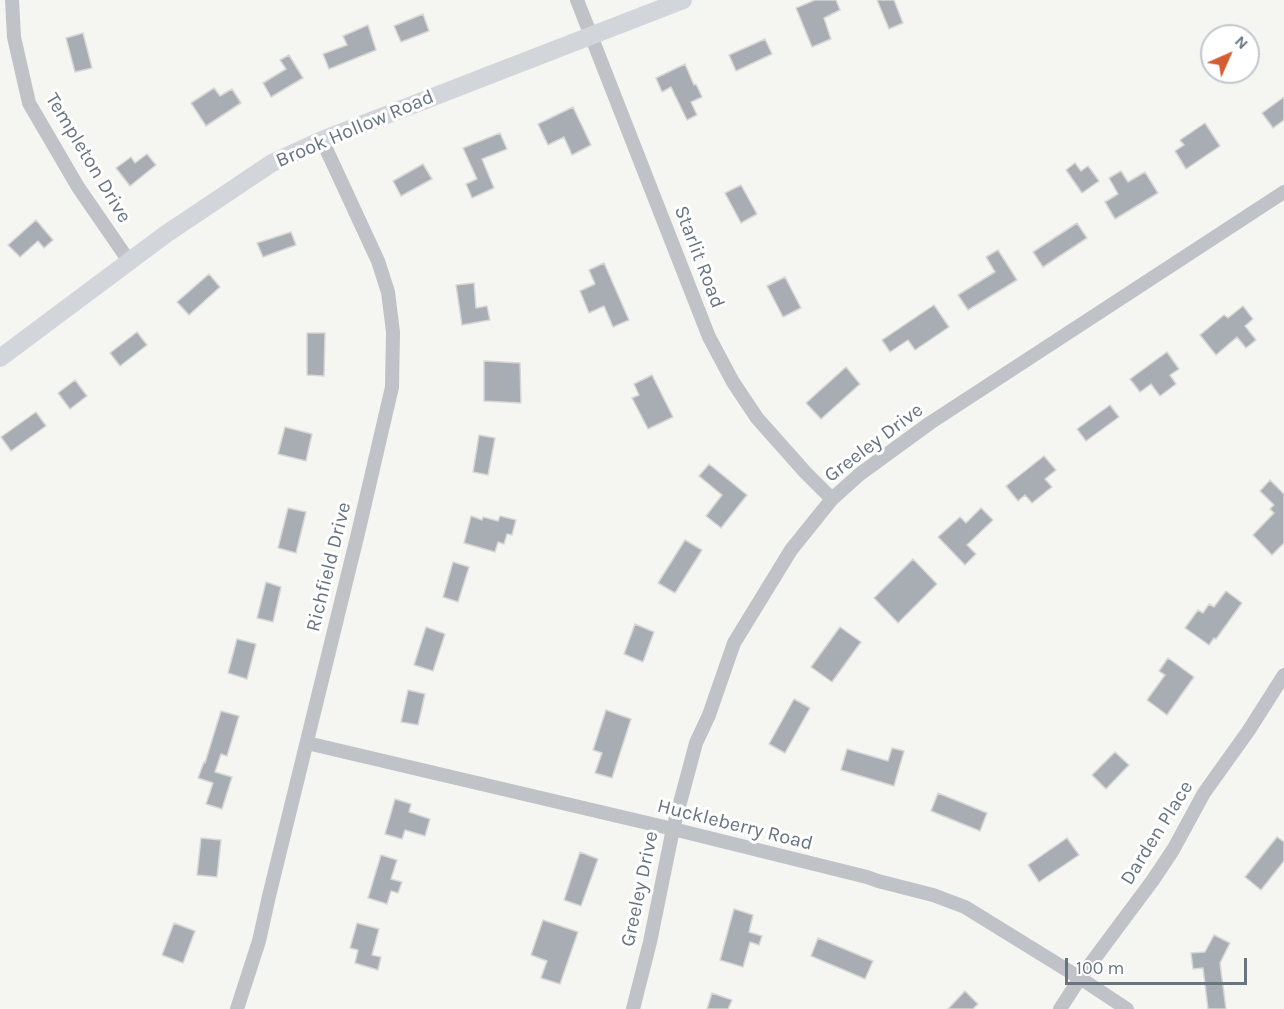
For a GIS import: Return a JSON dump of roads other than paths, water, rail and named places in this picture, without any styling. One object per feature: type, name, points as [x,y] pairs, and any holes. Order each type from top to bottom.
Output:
[{"type":"street","name":"Templeton Drive","points":[[12,0],[14,37],[29,103],[78,187],[129,261]]},
{"type":"street","name":"Starlit Road","points":[[578,0],[709,337],[733,382],[757,418],[832,499]]},
{"type":"street","name":"Brook Hollow Road","points":[[0,358],[175,227],[272,163],[322,140],[683,0]]},
{"type":"street","name":"Richfield Drive","points":[[237,1009],[259,941],[392,387],[393,332],[388,292],[378,261],[322,140]]},
{"type":"street","name":"Greeley Drive","points":[[633,1009],[650,942],[673,829],[696,743],[709,715],[734,643],[791,550],[832,499],[860,474],[930,423],[1284,192]]},
{"type":"street","name":"Darden Place","points":[[1060,1009],[1080,978],[1154,880],[1204,793],[1249,730],[1284,675]]},
{"type":"street","name":"Huckleberry Road","points":[[307,743],[673,829],[933,895],[964,907],[1127,1009]]}]
